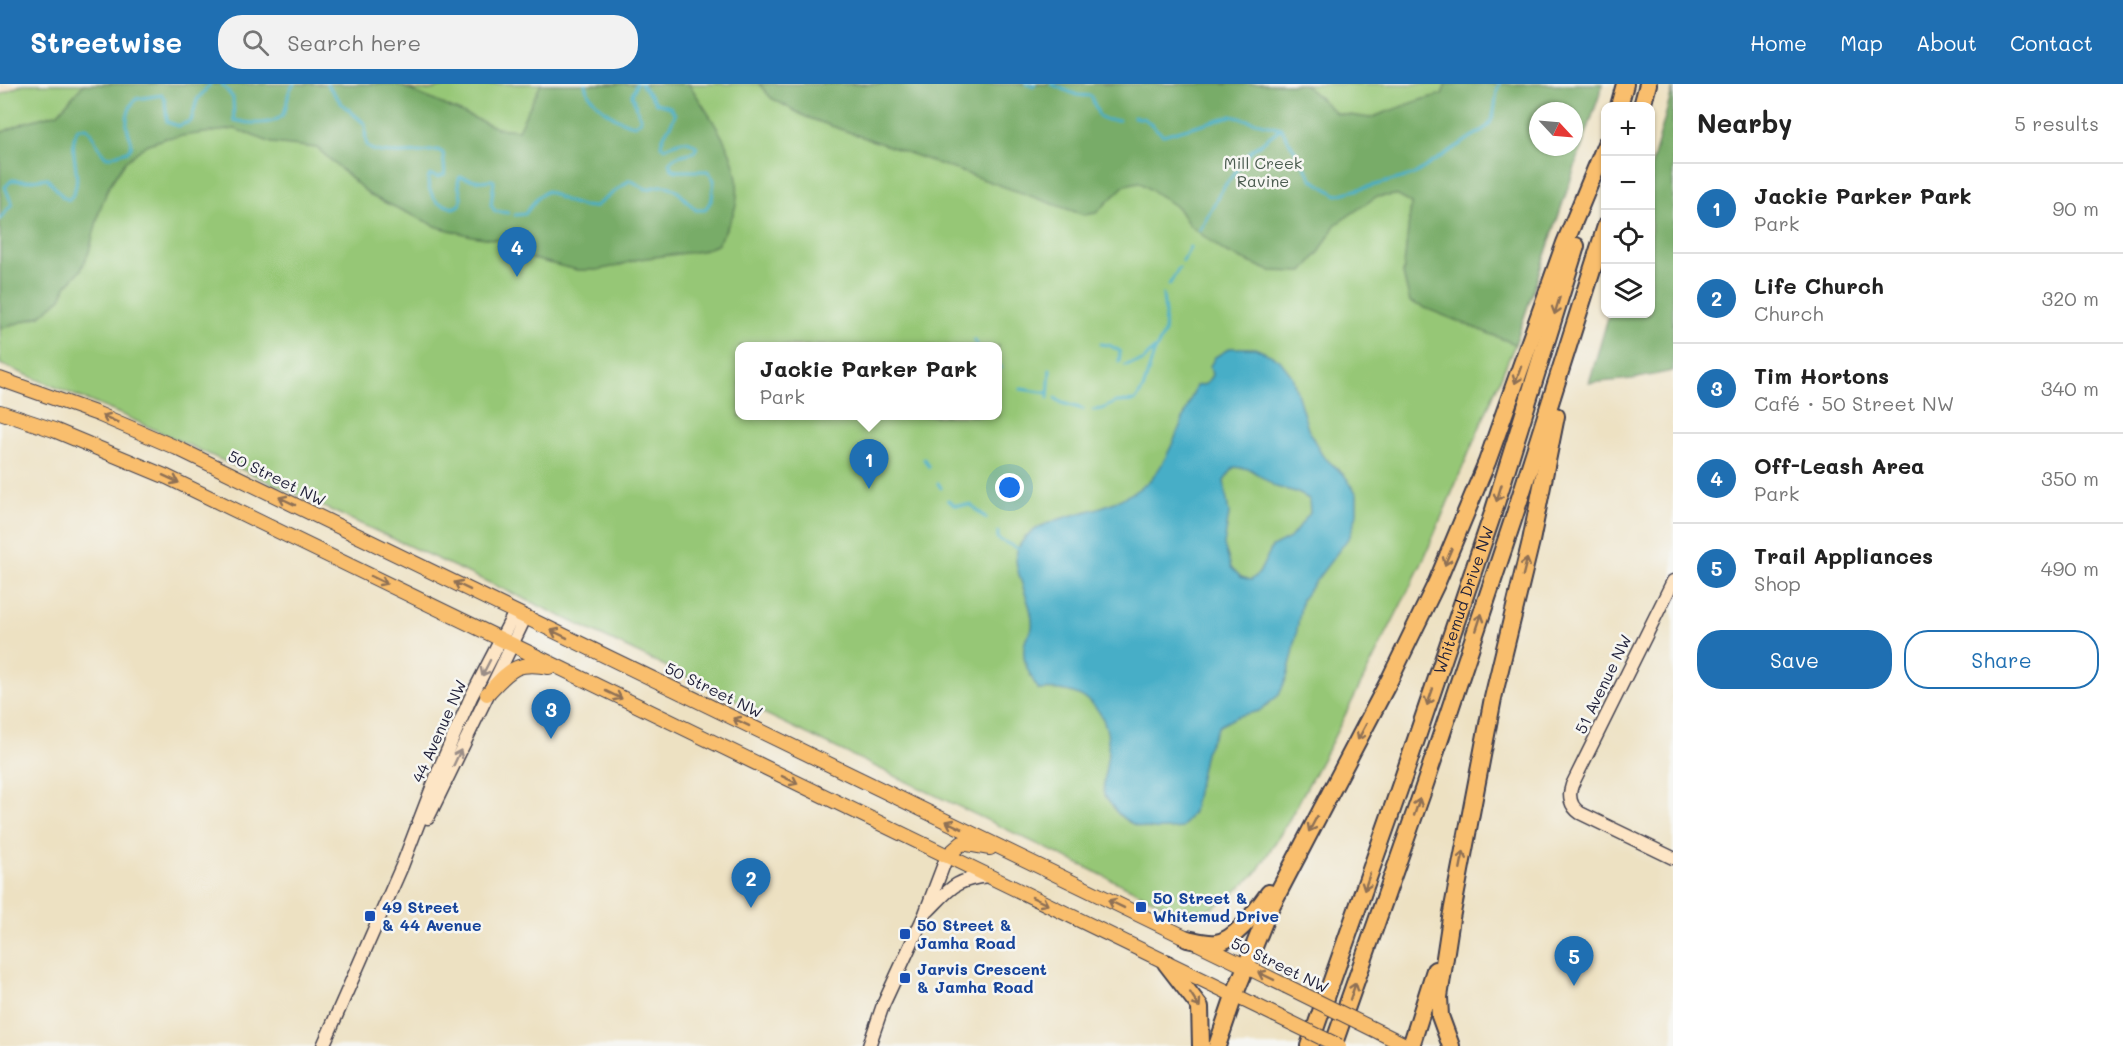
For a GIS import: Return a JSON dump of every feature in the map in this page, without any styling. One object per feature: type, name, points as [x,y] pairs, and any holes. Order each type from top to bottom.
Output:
[{"type":"highway","points":[[1620,102],[1625,84]]},
{"type":"highway","points":[[1643,102],[1648,84]]},
{"type":"highway","points":[[1217,1046],[1234,996],[1268,912],[1390,679],[1437,582],[1487,462],[1565,243],[1601,154]]},
{"type":"highway","name":"Whitemud Drive NW","points":[[1309,1046],[1401,784],[1492,513],[1603,156]]},
{"type":"highway","name":"Whitemud Drive NW","points":[[1333,1046],[1423,790],[1571,338],[1601,239]]},
{"type":"highway","points":[[1450,1046],[1440,1016],[1439,997],[1451,918],[1493,698],[1531,541],[1571,338]]},
{"type":"highway","points":[[1187,939],[1216,943],[1234,934],[1258,908],[1300,848]]},
{"type":"highway","points":[[1409,1046],[1451,918]]},
{"type":"highway","points":[[1166,963],[1200,1007],[1201,1046]]},
{"type":"main road","name":"50 Street NW","points":[[0,379],[98,414],[177,448],[1409,1046]]},
{"type":"main road","points":[[0,412],[54,430],[167,477],[1339,1046]]},
{"type":"main road","points":[[488,694],[507,673],[520,666],[529,664],[562,669]]},
{"type":"main road","points":[[947,856],[962,843],[1006,851]]},
{"type":"street","name":"51 Avenue NW","points":[[1673,581],[1572,785],[1570,794],[1576,810],[1673,858]]},
{"type":"street","name":"44 Avenue NW","points":[[323,1046],[402,866],[440,767],[471,697],[506,642],[520,615]]},
{"type":"street","name":"44 Avenue NW","points":[[402,866],[438,799],[488,694],[506,642]]},
{"type":"street","points":[[869,1046],[882,1005],[925,914],[947,856]]},
{"type":"street","points":[[925,914],[945,892],[960,881],[988,876]]},
{"type":"green space","points":[[23,84],[396,84],[410,89],[424,90],[451,84],[1603,84],[1583,143],[1583,102],[1529,102],[1529,156],[1579,156],[1515,344],[1422,563],[1330,745],[1285,827],[1256,873],[1232,895],[1212,908],[1194,911],[1173,909],[527,600],[125,416],[0,364],[0,95]]},
{"type":"green space","points":[[84,84],[396,84],[497,128],[518,130],[541,84],[689,84],[718,129],[733,160],[737,177],[734,212],[717,245],[701,251],[639,259],[597,270],[577,270],[529,258],[521,249],[506,241],[472,236],[438,227],[371,196],[317,148],[272,143],[235,129],[166,138],[146,145],[125,162],[109,186],[100,209],[89,252],[81,270],[67,285],[61,298],[40,316],[0,329],[0,133],[26,122],[58,113]]},
{"type":"green space","name":"Mill Creek Ravine","points":[[759,84],[1304,84],[1336,113],[1370,118],[1442,94],[1446,84],[1603,84],[1583,143],[1583,102],[1529,102],[1529,156],[1579,156],[1515,344],[1410,302],[1403,274],[1411,203],[1396,195],[1376,197],[1335,225],[1320,251],[1303,272],[1270,271],[1225,252],[1189,225],[1178,208],[1139,182],[1125,185],[1096,213],[1084,215],[806,117],[771,98]]},
{"type":"green space","points":[[1673,88],[1673,371],[1633,379],[1589,383],[1608,318],[1655,318],[1655,153]]},
{"type":"water","points":[[1230,348],[1255,348],[1279,359],[1292,376],[1308,429],[1322,455],[1345,476],[1357,494],[1357,514],[1350,536],[1302,599],[1293,654],[1279,695],[1259,711],[1238,716],[1219,726],[1205,752],[1193,812],[1182,828],[1143,828],[1126,820],[1105,796],[1108,737],[1105,723],[1099,712],[1081,696],[1054,690],[1039,690],[1029,672],[1024,659],[1024,646],[1032,628],[1032,618],[1017,568],[1017,551],[1023,540],[1043,525],[1113,503],[1150,480],[1170,449],[1196,386],[1206,384],[1212,375],[1210,366],[1215,357]],"holes":[[[1234,467],[1250,469],[1276,487],[1296,492],[1309,499],[1310,513],[1290,538],[1272,547],[1259,573],[1251,580],[1241,577],[1231,567],[1224,545],[1229,514],[1224,481]]]},
{"type":"waterway","points":[[0,219],[12,204],[5,187],[12,180],[47,178],[63,197],[69,200],[76,183],[73,146],[78,128],[87,128],[104,154],[107,157],[113,156],[127,151],[132,146],[127,118],[136,99],[162,95],[165,100],[167,122],[178,126],[191,121],[197,100],[210,84]]},
{"type":"waterway","points":[[222,84],[233,98],[234,120],[247,123],[270,122],[282,115],[294,84]]},
{"type":"waterway","points":[[327,84],[342,104],[365,124],[367,145],[373,150],[391,153],[438,150],[443,153],[445,174],[439,177],[430,175],[428,182],[437,202],[453,208],[460,205],[458,183],[460,177],[480,181],[492,180],[494,181],[491,205],[495,211],[508,213]]},
{"type":"waterway","points":[[585,84],[592,98],[612,116],[635,125],[641,120],[632,95],[636,84]]},
{"type":"waterway","points":[[515,215],[525,214],[538,197],[547,191],[566,201],[594,207],[630,180],[646,189],[666,186],[676,190],[696,210],[705,210],[712,199],[714,180],[708,171],[672,169],[669,163],[674,158],[694,152],[697,147],[686,141],[665,148],[661,146],[675,114],[670,107],[656,103],[641,84]]},
{"type":"waterway","points":[[1026,84],[1033,86],[1035,84]]},
{"type":"waterway","points":[[1051,84],[1077,95],[1091,96],[1099,116],[1107,120],[1119,120]]},
{"type":"waterway","points":[[1134,117],[1145,119],[1163,135],[1231,116],[1281,128],[1313,180],[1337,195],[1413,175],[1487,127],[1494,112],[1499,84]]},
{"type":"waterway","points":[[1200,230],[1223,188],[1251,151],[1281,128]]},
{"type":"waterway","points":[[1183,261],[1190,247]]},
{"type":"waterway","points":[[1169,285],[1179,268]]},
{"type":"waterway","points":[[1093,410],[1102,409],[1116,402],[1135,401],[1143,389],[1154,353],[1164,334],[1163,295]]},
{"type":"waterway","points":[[1100,344],[1109,345],[1120,351],[1119,362]]},
{"type":"waterway","points":[[1125,365],[1143,361],[1154,349]]},
{"type":"waterway","points":[[1048,398],[1050,369]]},
{"type":"waterway","points":[[1021,389],[1048,393]]},
{"type":"waterway","points":[[1055,398],[1062,403],[1083,409]]},
{"type":"waterway","points":[[924,459],[929,467]]},
{"type":"waterway","points":[[938,483],[941,488]]},
{"type":"waterway","points":[[948,500],[955,505],[971,505],[986,518]]},
{"type":"waterway","points":[[998,532],[998,539],[1019,549]]},
{"type":"place","name":"Off-Leash Area","points":[[517,277]]},
{"type":"place","name":"Jackie Parker Park","points":[[869,489]]},
{"type":"place","name":"Tim Hortons","points":[[551,739]]},
{"type":"place","name":"50 Street & Whitemud Drive","points":[[1141,907]]},
{"type":"place","name":"Life Church","points":[[751,908]]},
{"type":"place","name":"49 Street & 44 Avenue","points":[[370,916]]},
{"type":"place","name":"50 Street & Jamha Road","points":[[905,934]]},
{"type":"place","name":"Jarvis Crescent & Jamha Road","points":[[905,978]]},
{"type":"place","name":"Trail Appliances","points":[[1574,986]]}]
